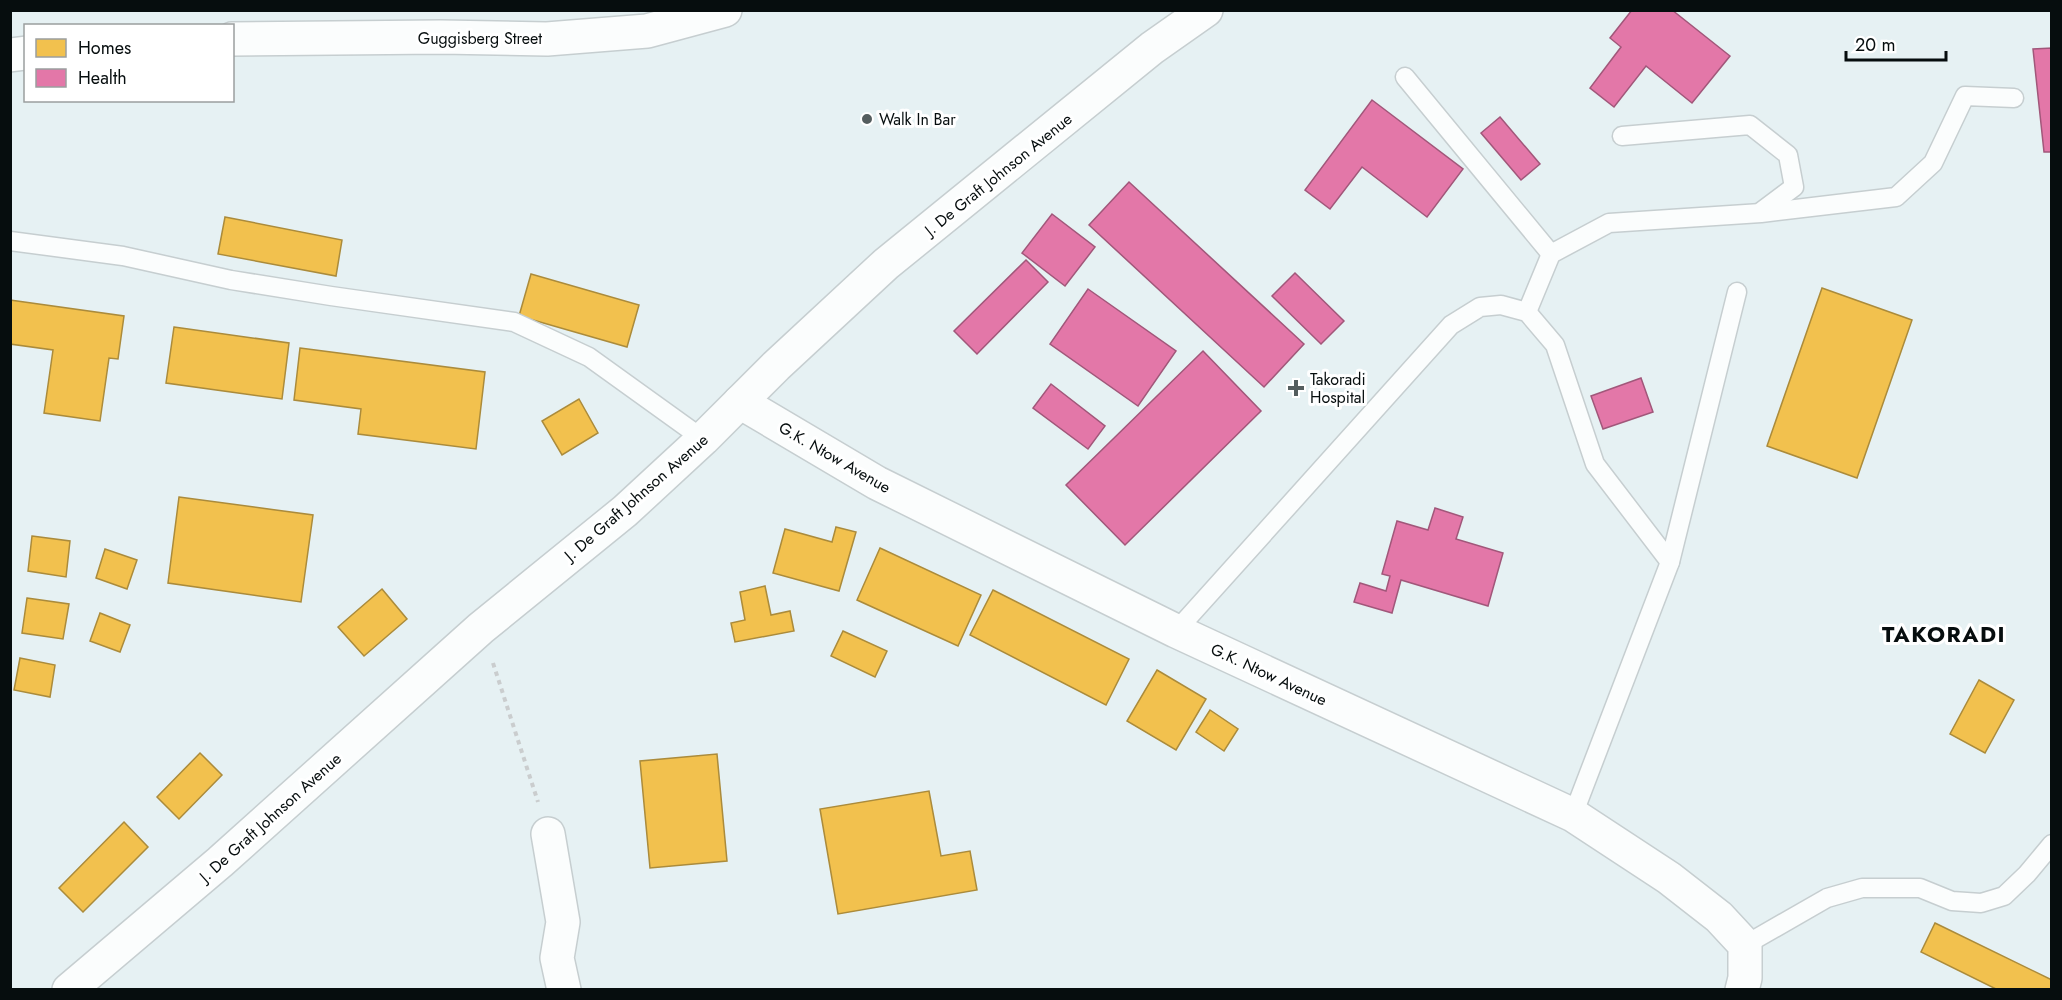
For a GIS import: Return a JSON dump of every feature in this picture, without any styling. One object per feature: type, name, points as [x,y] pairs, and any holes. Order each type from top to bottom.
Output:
[{"type":"street","name":"Guggisberg Street","points":[[234,39],[441,37],[547,39],[647,31],[725,10]]},
{"type":"street","name":"J. De Graft Johnson Avenue","points":[[69,990],[220,862],[481,628],[625,511],[886,264],[1152,48],[1206,10]]},
{"type":"street","name":"G.K. Ntow Avenue","points":[[740,402],[877,483],[1176,631],[1573,815],[1669,878],[1719,917],[1744,945]]},
{"type":"street","points":[[548,834],[563,922],[557,958],[564,990]]},
{"type":"street","points":[[1742,990],[1745,978],[1744,945]]},
{"type":"lane","points":[[1405,77],[1551,254]]},
{"type":"lane","points":[[1527,312],[1551,254],[1609,222],[1761,213],[1896,197],[1933,163],[1965,96],[2014,98]]},
{"type":"lane","points":[[1622,136],[1750,125],[1788,155],[1794,187],[1761,213]]},
{"type":"lane","points":[[10,241],[123,256],[231,280],[514,322],[589,357],[703,439]]},
{"type":"lane","points":[[1573,815],[1670,562],[1737,292]]},
{"type":"lane","points":[[1176,631],[1451,325],[1480,307],[1501,304],[1527,312],[1555,345],[1595,464],[1670,562]]},
{"type":"lane","points":[[1744,945],[1827,898],[1862,888],[1920,888],[1952,901],[1981,903],[2004,896],[2027,874],[2052,844]]},
{"type":"path","points":[[481,628],[548,834]]},
{"type":"building: Homes","points":[[225,217],[342,240],[336,276],[218,254]]},
{"type":"building: Homes","points":[[531,274],[639,305],[627,347],[519,316]]},
{"type":"building: Homes","points":[[1822,288],[1912,320],[1857,478],[1767,446]]},
{"type":"building: Homes","points":[[10,300],[124,316],[118,359],[109,358],[100,421],[44,413],[53,350],[10,344]]},
{"type":"building: Homes","points":[[174,327],[289,343],[282,399],[166,383]]},
{"type":"building: Homes","points":[[300,348],[485,372],[476,449],[358,434],[361,409],[294,400]]},
{"type":"building: Homes","points":[[579,399],[598,433],[562,455],[542,421]]},
{"type":"building: Homes","points":[[179,497],[313,515],[301,602],[168,583]]},
{"type":"building: Homes","points":[[836,527],[856,532],[839,591],[773,573],[785,529],[832,542]]},
{"type":"building: Homes","points":[[32,536],[70,541],[66,577],[28,571]]},
{"type":"building: Homes","points":[[880,548],[981,595],[958,646],[857,600]]},
{"type":"building: Homes","points":[[105,549],[137,560],[127,589],[96,578]]},
{"type":"building: Homes","points":[[765,586],[771,615],[790,611],[794,631],[735,642],[731,623],[745,620],[740,592]]},
{"type":"building: Homes","points":[[382,589],[407,619],[364,656],[338,627]]},
{"type":"building: Homes","points":[[993,590],[1129,659],[1106,705],[970,635]]},
{"type":"building: Homes","points":[[27,598],[69,604],[63,639],[22,633]]},
{"type":"building: Homes","points":[[100,613],[130,625],[120,652],[90,641]]},
{"type":"building: Homes","points":[[843,631],[887,651],[875,677],[831,656]]},
{"type":"building: Homes","points":[[20,658],[55,665],[50,697],[14,690]]},
{"type":"building: Homes","points":[[1157,670],[1206,699],[1176,750],[1127,721]]},
{"type":"building: Homes","points":[[1979,680],[2014,700],[1985,753],[1950,734]]},
{"type":"building: Homes","points":[[1210,710],[1238,729],[1224,751],[1196,732]]},
{"type":"building: Homes","points":[[200,753],[222,775],[179,819],[157,797]]},
{"type":"building: Homes","points":[[717,754],[727,861],[650,868],[640,761]]},
{"type":"building: Homes","points":[[929,791],[941,856],[970,851],[977,890],[838,914],[820,809]]},
{"type":"building: Homes","points":[[124,822],[148,847],[83,912],[59,888]]},
{"type":"building: Homes","points":[[1935,923],[2052,980],[2052,990],[1998,990],[1921,952]]},
{"type":"building: Health","points":[[1632,10],[1672,10],[1730,56],[1692,103],[1646,66],[1614,107],[1590,88],[1621,47],[1610,38]]},
{"type":"building: Health","points":[[2052,48],[2052,152],[2044,152],[2033,49]]},
{"type":"building: Health","points":[[1372,100],[1463,169],[1427,217],[1362,167],[1330,209],[1305,190]]},
{"type":"building: Health","points":[[1500,117],[1540,164],[1521,180],[1481,133]]},
{"type":"building: Health","points":[[1129,182],[1304,344],[1264,387],[1089,225]]},
{"type":"building: Health","points":[[1052,214],[1095,247],[1065,286],[1022,253]]},
{"type":"building: Health","points":[[1026,260],[1048,282],[977,354],[954,331]]},
{"type":"building: Health","points":[[1295,273],[1344,321],[1321,344],[1272,296]]},
{"type":"building: Health","points":[[1088,289],[1176,351],[1138,406],[1050,344]]},
{"type":"building: Health","points":[[1203,351],[1261,411],[1125,545],[1066,485]]},
{"type":"building: Health","points":[[1641,378],[1653,412],[1603,429],[1591,396]]},
{"type":"building: Health","points":[[1051,384],[1105,426],[1088,449],[1033,408]]},
{"type":"building: Health","points":[[1435,508],[1463,517],[1456,539],[1503,553],[1488,606],[1401,580],[1392,613],[1354,602],[1360,583],[1386,591],[1390,576],[1382,574],[1397,521],[1428,530]]},
{"type":"place","name":"Walk In Bar","points":[[867,119]]},
{"type":"place","name":"Takoradi Hospital","points":[[1296,388]]},
{"type":"district","name":"TAKORADI","points":[[1944,634]]}]
